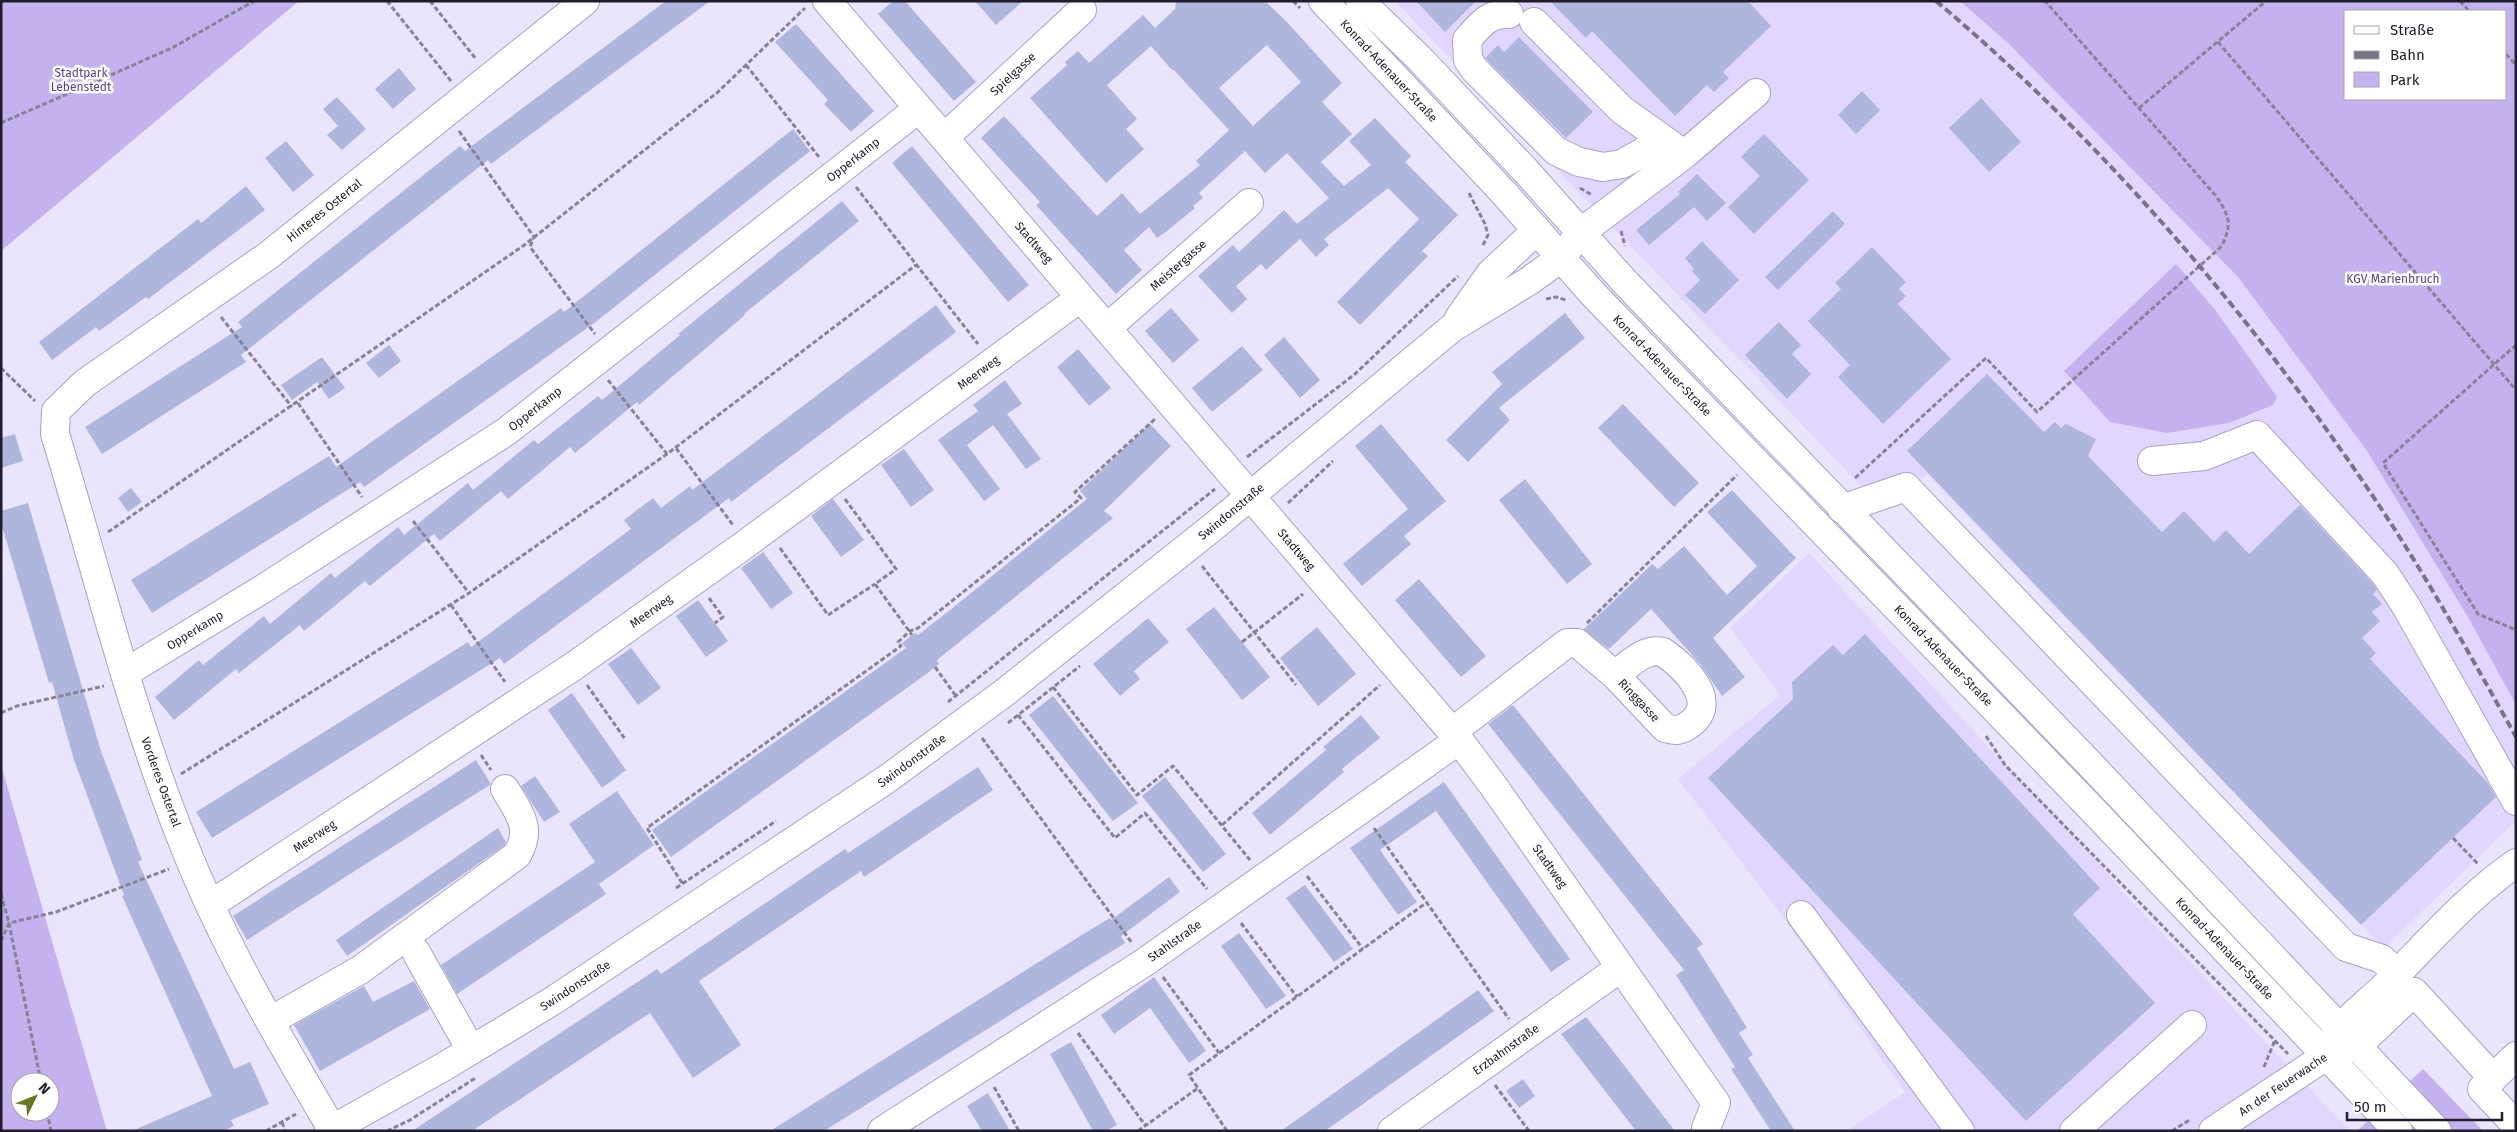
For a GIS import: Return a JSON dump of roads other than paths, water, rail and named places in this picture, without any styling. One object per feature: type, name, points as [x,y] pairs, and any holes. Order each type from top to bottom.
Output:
[{"type":"street","name":"Hinteres Ostertal","points":[[56,411],[85,383],[269,255],[585,1]]},
{"type":"street","points":[[1360,1],[1419,58],[1526,171],[1580,233],[1842,509],[2088,761],[2437,1131]]},
{"type":"street","name":"Stadtweg","points":[[817,4],[944,138],[1320,580],[1456,736],[1492,784],[1716,1103],[1706,1128]]},
{"type":"street","name":"Konrad-Adenauer-Straße","points":[[1315,8],[1537,230],[1593,294],[2061,777],[2398,1131]]},
{"type":"street","name":"Spielgasse","points":[[944,138],[1082,10]]},
{"type":"street","points":[[1522,10],[1622,110],[1675,147],[1622,164],[1603,166],[1578,162],[1556,151],[1474,70],[1468,60],[1467,40],[1490,16],[1522,10]]},
{"type":"street","points":[[1561,258],[1580,233],[1675,147],[1756,92]]},
{"type":"street","name":"Opperkamp","points":[[127,676],[507,431],[918,109]]},
{"type":"street","name":"Meistergasse","points":[[1107,328],[1249,203]]},
{"type":"street","points":[[1537,230],[1580,233]]},
{"type":"street","name":"Swindonstraße","points":[[1452,328],[1490,274],[1537,230]]},
{"type":"street","name":"Swindonstraße","points":[[330,1130],[471,1050],[594,974],[887,779],[1004,693],[1250,497],[1452,328],[1529,281],[1561,258]]},
{"type":"street","name":"Meerweg","points":[[210,905],[574,666],[746,543],[1080,298]]},
{"type":"street","name":"Vorderes Ostertal","points":[[56,411],[55,434],[127,676],[161,783],[190,861],[210,905],[270,1021],[330,1130]]},
{"type":"street","points":[[2152,461],[2204,456],[2258,435],[2385,574],[2406,606],[2516,801]]},
{"type":"street","points":[[1842,509],[1906,487],[2346,947],[2382,960],[2493,1078]]},
{"type":"street","name":"Ringgasse","points":[[1456,736],[1567,643],[1577,643],[1615,675]]},
{"type":"street","name":"Stahlstraße","points":[[882,1131],[1148,960],[1360,810],[1456,736]]},
{"type":"street","points":[[270,1021],[360,970],[517,855],[524,843],[522,817],[504,789]]},
{"type":"street","points":[[2326,1056],[2405,983],[2493,879],[2516,862]]},
{"type":"street","points":[[1801,915],[1960,1131]]},
{"type":"street","points":[[416,952],[471,1050]]},
{"type":"street","name":"Erzbahnstraße","points":[[1392,1131],[1620,968]]},
{"type":"street","points":[[2074,1131],[2192,1024]]},
{"type":"street","name":"An der Feuerwache","points":[[2217,1130],[2326,1056]]},
{"type":"street","points":[[2516,1056],[2482,1089],[2516,1125]]},
{"type":"railway","points":[[1936,1],[1997,55],[2113,169],[2221,292],[2272,356],[2321,422],[2388,519],[2445,611],[2516,737]]},
{"type":"park label","name":"Stadtpark Lebenstedt","points":[[81,80]]},
{"type":"park label","name":"KGV Marienbruch","points":[[2393,279]]}]
